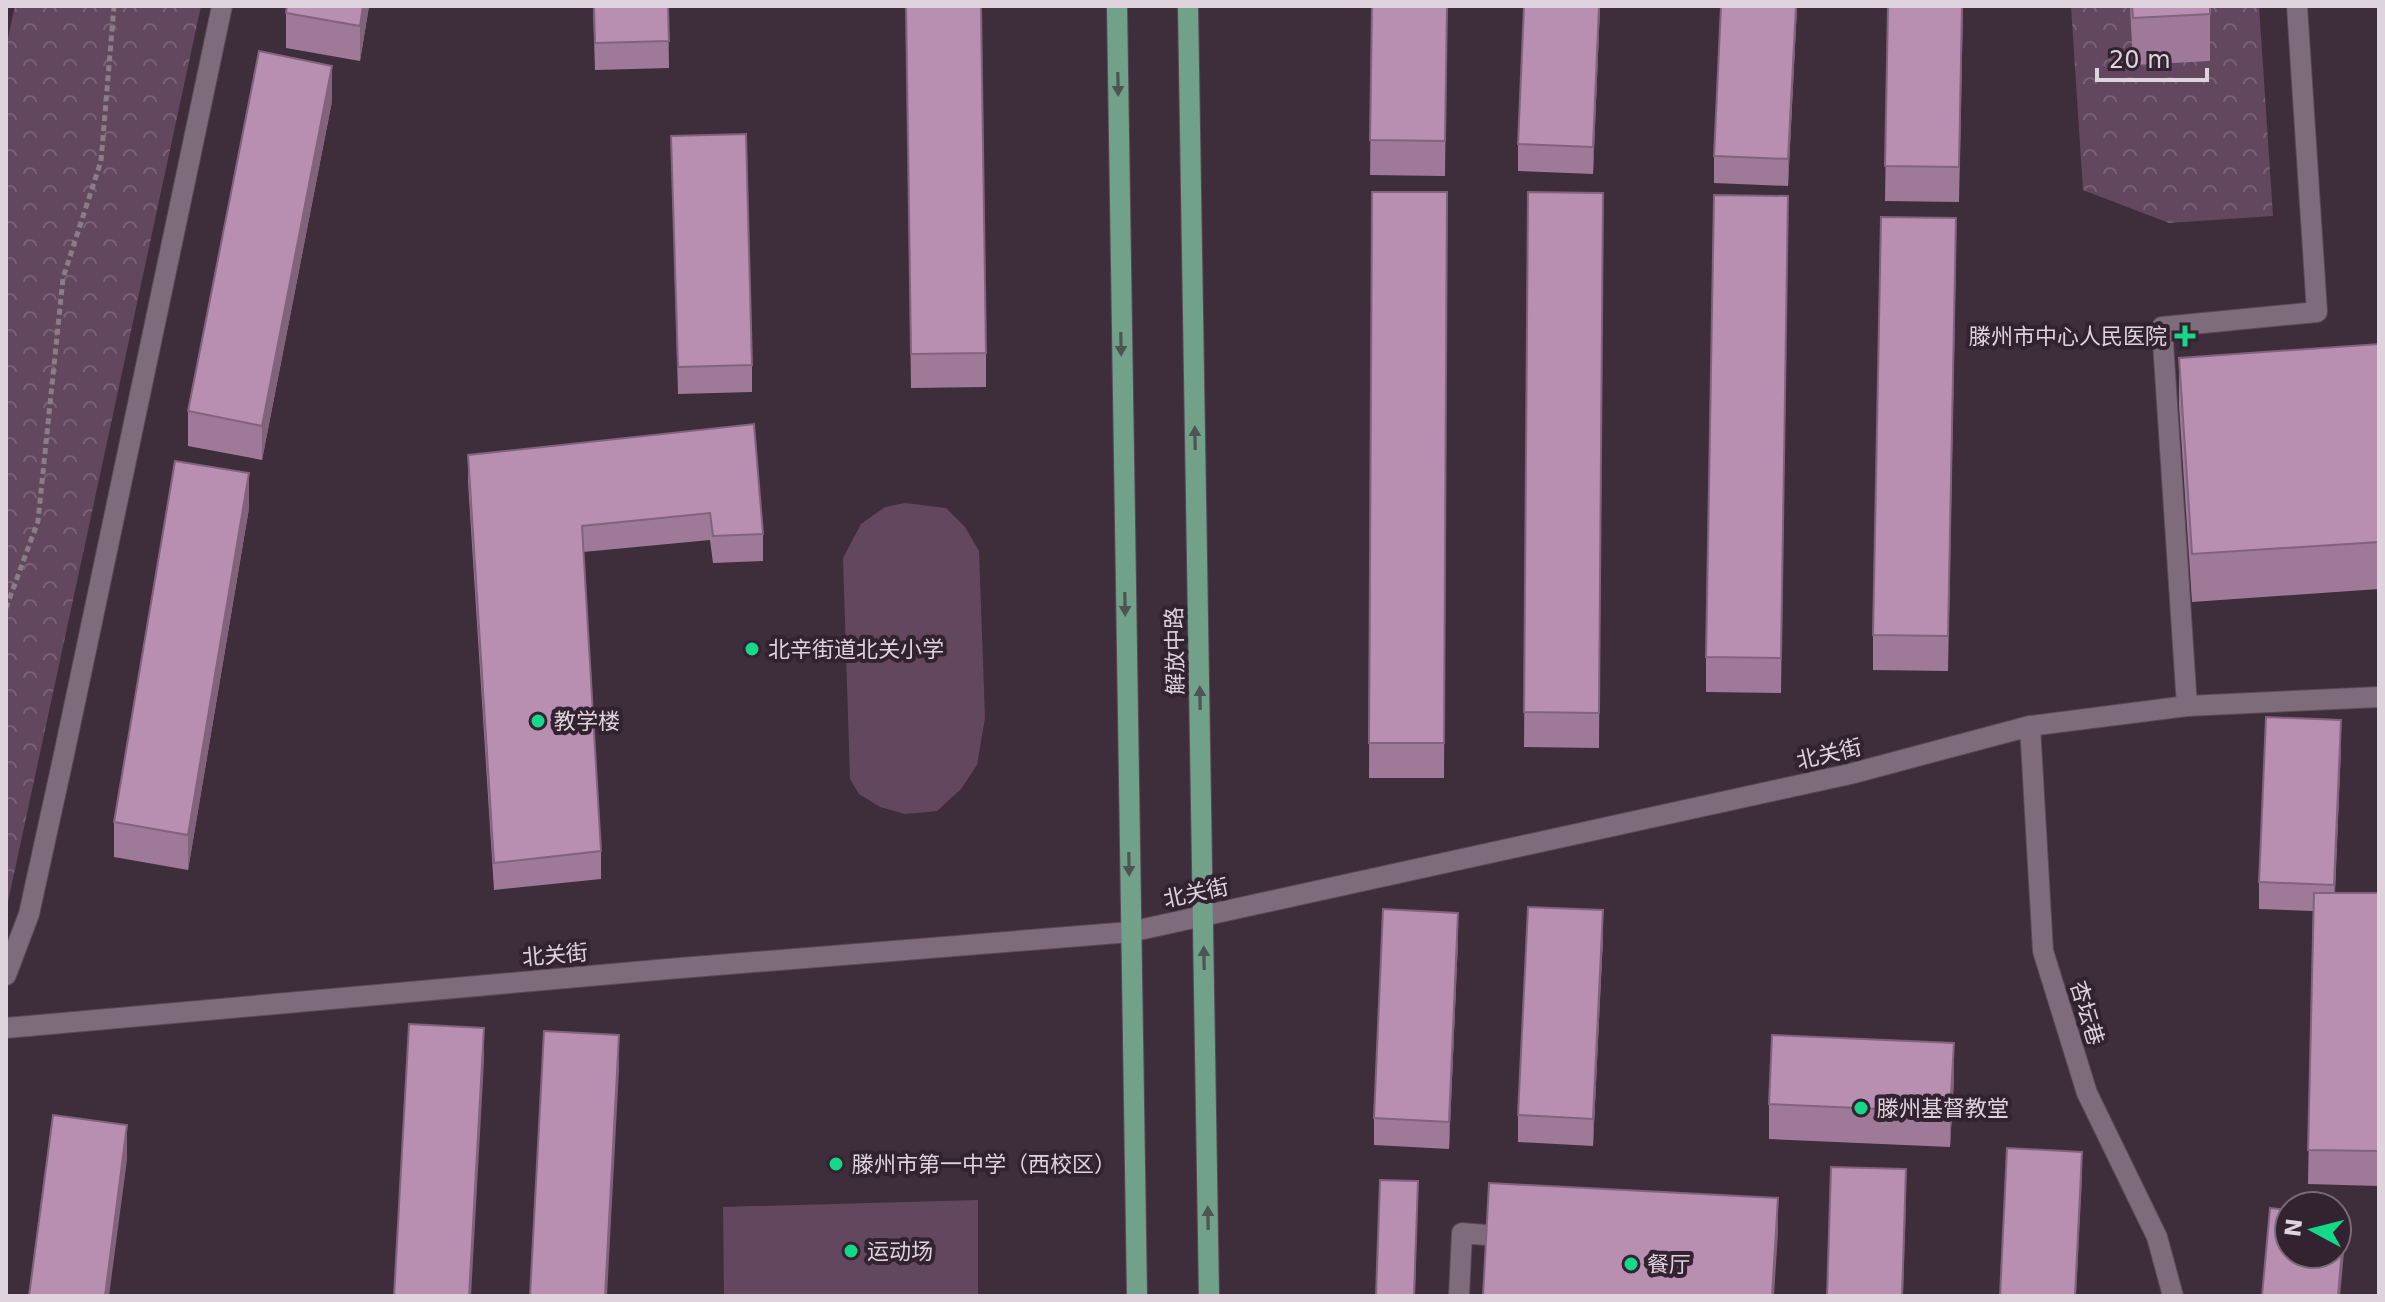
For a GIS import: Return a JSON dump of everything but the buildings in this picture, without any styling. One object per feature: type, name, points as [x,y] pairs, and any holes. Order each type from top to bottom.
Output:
[{"type":"main road","points":[[1117,6],[1137,1296]]},
{"type":"main road","name":"解放中路","points":[[1188,6],[1209,1296]]},
{"type":"street","points":[[6,975],[29,914],[222,6]]},
{"type":"street","points":[[2187,706],[2162,327],[2317,312],[2297,6]]},
{"type":"street","name":"北关街","points":[[6,1028],[668,969],[1130,932],[1850,774],[2030,726],[2187,706],[2379,697]]},
{"type":"street","name":"杏坛巷","points":[[2030,726],[2043,951],[2087,1093],[2157,1237],[2173,1296]]},
{"type":"street","points":[[1459,1296],[1462,1233],[1485,1235]]},
{"type":"path","points":[[6,608],[38,521],[63,278],[101,161],[114,6]]},
{"type":"green space","points":[[15,6],[201,6],[6,911],[6,47]]},
{"type":"green space","points":[[2071,6],[2259,6],[2273,216],[2169,223],[2083,190]]},
{"type":"green space","points":[[905,503],[946,508],[965,527],[979,551],[985,718],[977,765],[961,789],[937,811],[905,814],[880,807],[859,794],[850,779],[843,558],[861,524],[885,507]]},
{"type":"green space","name":"运动场","points":[[978,1200],[978,1296],[724,1296],[723,1207]]},
{"type":"place","name":"滕州市中心人民医院","points":[[2185,336]]},
{"type":"place","name":"北辛街道北关小学","points":[[752,649]]},
{"type":"place","name":"教学楼","points":[[538,721]]},
{"type":"place","name":"滕州基督教堂","points":[[1861,1108]]},
{"type":"place","name":"滕州市第一中学（西校区）","points":[[836,1164]]},
{"type":"place","name":"运动场","points":[[851,1251]]},
{"type":"place","name":"餐厅","points":[[1631,1264]]}]
